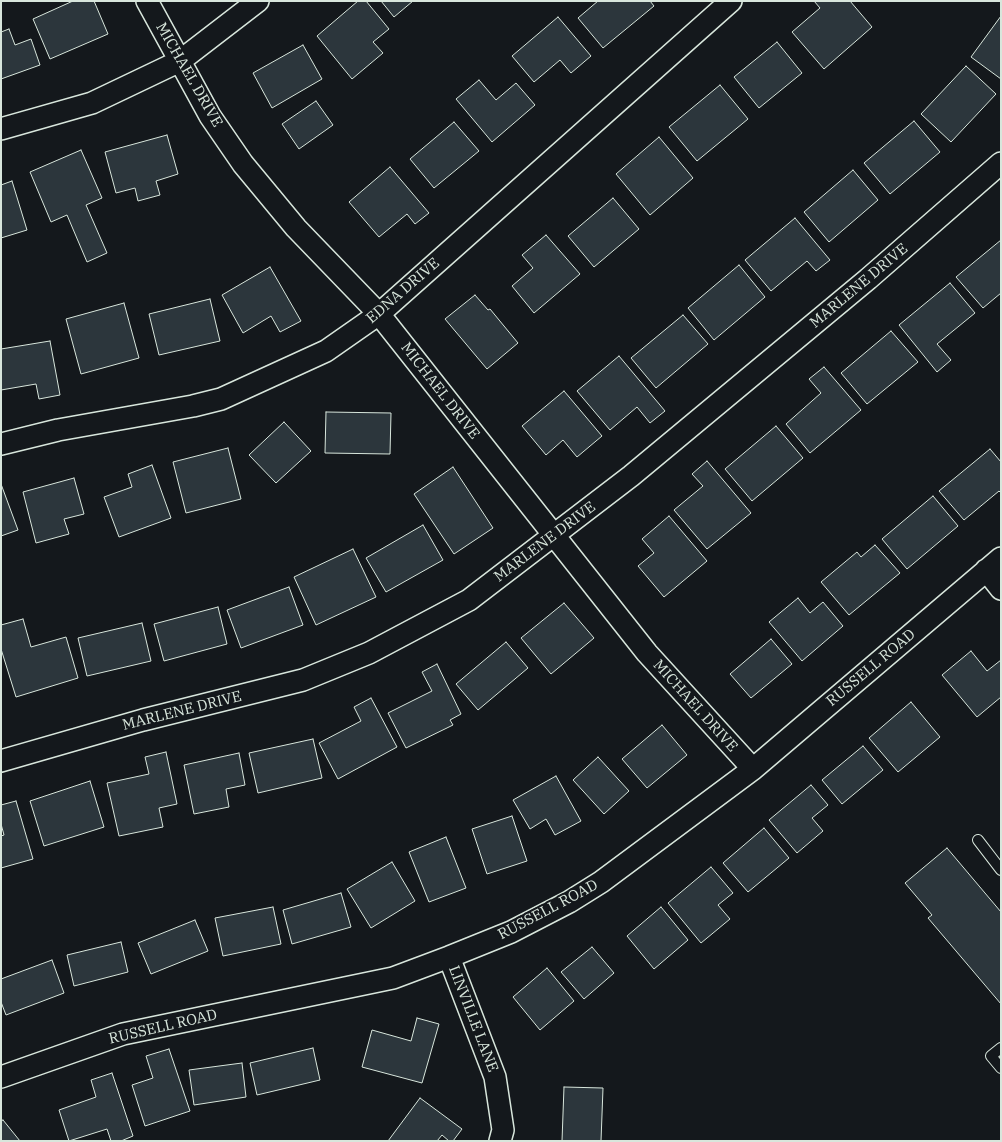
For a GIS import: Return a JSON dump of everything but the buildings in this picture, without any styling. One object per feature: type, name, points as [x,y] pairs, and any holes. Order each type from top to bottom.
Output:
[{"type":"street","name":"MICHAEL DRIVE","points":[[147,1],[210,116],[244,164],[296,228],[379,314],[647,653],[753,769]]},
{"type":"street","points":[[1,129],[92,103],[180,61],[258,1]]},
{"type":"street","name":"EDNA DRIVE","points":[[1,444],[58,430],[193,406],[221,399],[326,351],[379,314],[731,1]]},
{"type":"street","name":"MARLENE DRIVE","points":[[1,761],[143,720],[303,680],[369,653],[469,600],[631,476],[838,304],[1001,163]]},
{"type":"street","points":[[993,564],[1001,589]]},
{"type":"street","name":"RUSSELL ROAD","points":[[1,1077],[123,1034],[393,978],[511,932],[601,882],[753,769],[993,564]]},
{"type":"street","name":"LINVILLE LANE","points":[[449,957],[495,1077],[503,1130],[500,1141]]},
{"type":"lane","points":[[978,840],[1001,870]]},
{"type":"lane","points":[[1001,1048],[991,1056],[1001,1068]]}]
